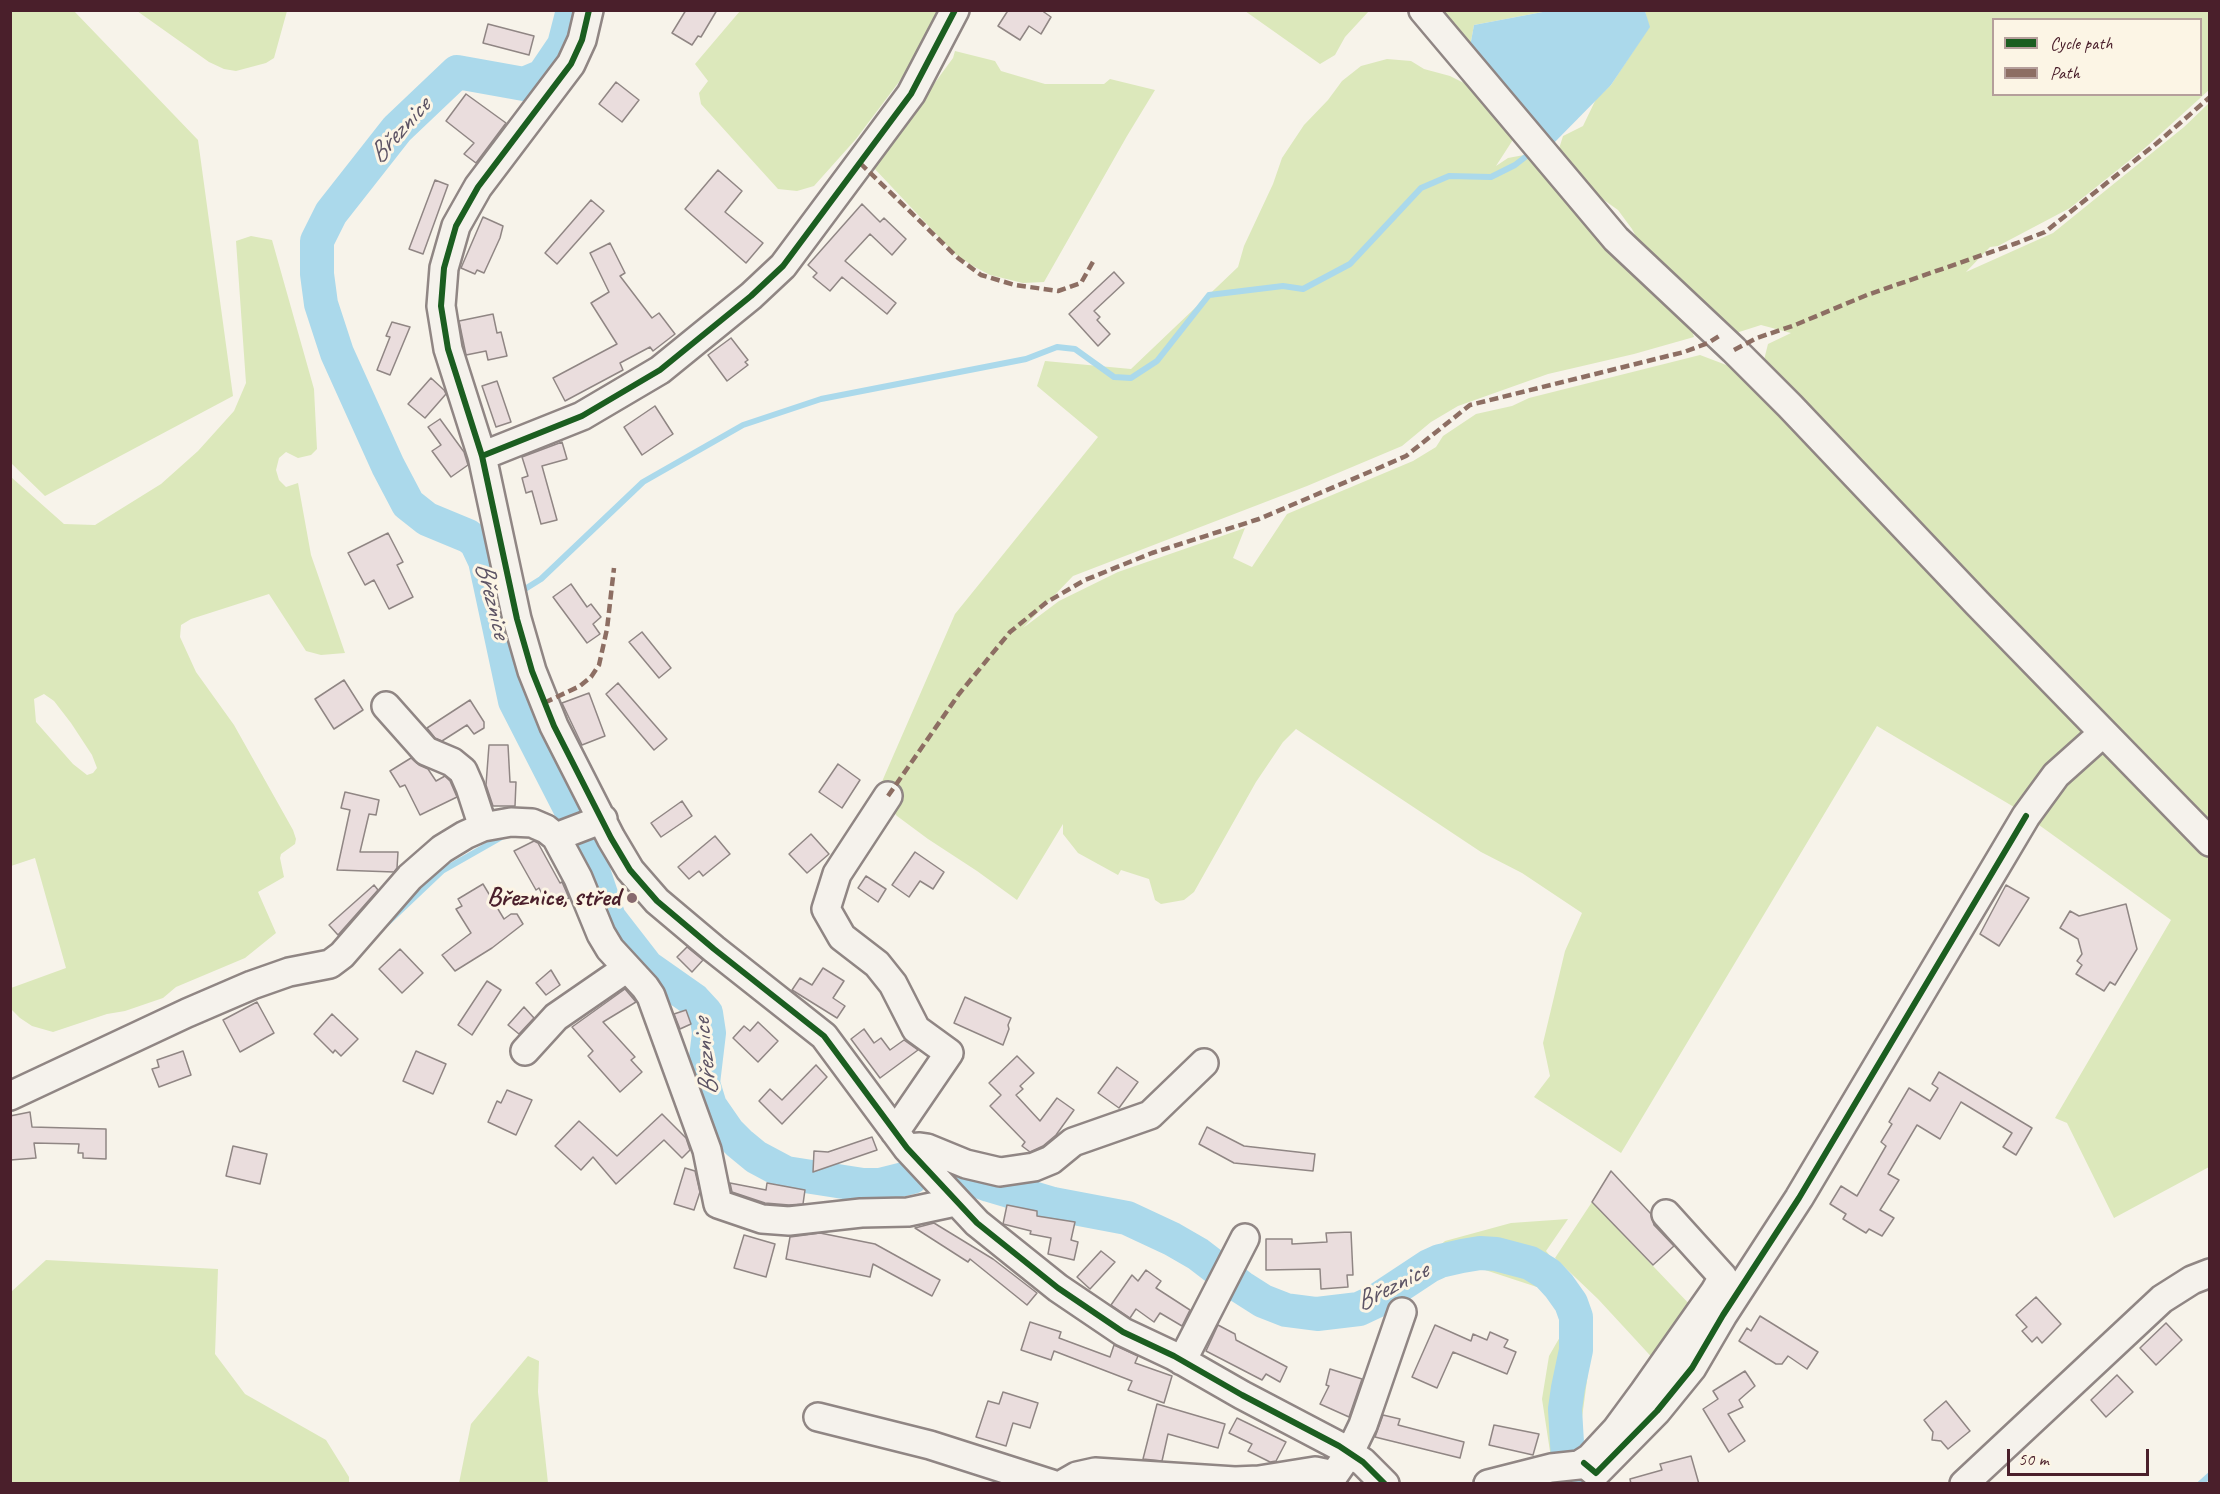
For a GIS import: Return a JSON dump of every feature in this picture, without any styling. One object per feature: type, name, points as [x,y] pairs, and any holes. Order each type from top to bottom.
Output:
[{"type":"street","points":[[589,10],[582,40],[571,64],[478,187],[456,226],[441,287],[444,326],[455,375],[482,456],[517,619],[532,672],[547,710],[579,828],[578,878],[601,934],[610,949],[645,987],[656,1008],[707,1150],[718,1204],[762,1219],[789,1221],[861,1213],[908,1212],[955,1202]]},
{"type":"street","points":[[482,456],[582,416],[660,370],[752,296],[783,266],[911,94],[955,10]]},
{"type":"street","points":[[1423,10],[1616,239],[1782,398],[2210,842]]},
{"type":"street","points":[[386,706],[426,751],[452,762],[463,771],[483,827]]},
{"type":"street","points":[[1488,1484],[1551,1468],[1590,1471],[1657,1411],[1692,1368],[1798,1198],[2026,816],[2056,776],[2103,733]]},
{"type":"street","points":[[888,796],[837,874],[826,909],[842,937],[877,964],[893,984],[916,1029],[949,1053],[901,1140]]},
{"type":"street","points":[[10,1096],[260,981],[289,972],[330,964],[342,955],[410,877],[426,862],[465,835],[483,827],[511,822],[532,823],[546,829],[579,828],[611,838],[630,870],[657,901],[824,1036],[901,1140],[955,1202],[977,1223],[1058,1288],[1123,1332],[1182,1361],[1350,1452],[1385,1484]]},
{"type":"street","points":[[525,1051],[556,1017],[627,968]]},
{"type":"street","points":[[901,1140],[966,1164],[1000,1172],[1034,1167],[1051,1160],[1074,1142],[1150,1115],[1204,1064]]},
{"type":"street","points":[[1590,1471],[1723,1276],[1666,1214]]},
{"type":"street","points":[[1182,1361],[1245,1238]]},
{"type":"street","points":[[1965,1484],[2162,1299],[2192,1280],[2210,1273]]},
{"type":"street","points":[[1063,1484],[1077,1476],[1095,1472],[1245,1481],[1316,1471],[1338,1479],[1376,1392],[1402,1312]]},
{"type":"street","points":[[818,1417],[930,1445],[1052,1484]]},
{"type":"green space","points":[[10,11],[74,11],[198,140],[233,396],[45,496],[11,463]]},
{"type":"green space","points":[[137,11],[287,11],[274,58],[266,63],[236,71],[224,69],[209,62]]},
{"type":"green space","points":[[740,11],[943,11],[914,62],[856,139],[814,186],[797,191],[778,189],[701,104],[699,93],[708,81],[695,64]]},
{"type":"green space","points":[[1245,11],[1369,11],[1345,37],[1335,55],[1320,64]]},
{"type":"green space","points":[[1435,11],[1548,11],[1474,25],[1470,47]]},
{"type":"green space","points":[[1645,11],[2209,11],[2209,90],[2145,148],[2070,208],[1998,246],[1990,247],[1966,272],[2053,233],[2184,127],[2209,103],[2209,823],[1796,400],[1764,360],[1768,344],[1791,333],[1761,325],[1736,333],[1695,299],[1642,248],[1618,210],[1594,193],[1557,155],[1563,136],[1583,126],[1596,99],[1611,85],[1649,27]]},
{"type":"green space","points":[[955,51],[995,61],[1001,71],[1045,84],[1104,84],[1110,79],[1155,90],[1044,282],[1023,283],[990,275],[955,254],[873,167],[953,58]]},
{"type":"green space","points":[[1387,59],[1411,61],[1424,69],[1450,76],[1464,83],[1492,105],[1516,135],[1496,166],[1508,158],[1524,155],[1538,161],[1690,325],[1694,337],[1548,374],[1458,406],[1431,422],[1402,446],[1307,486],[1073,576],[1023,628],[1059,601],[1118,572],[1245,528],[1233,558],[1252,567],[1287,514],[1413,461],[1436,447],[1443,436],[1476,414],[1512,406],[1529,398],[1700,355],[1729,366],[1820,454],[1823,461],[1919,557],[1951,599],[2209,857],[2209,1167],[2114,1218],[2067,1123],[2055,1118],[2171,920],[2014,807],[1877,726],[1621,1153],[1534,1097],[1550,1076],[1543,1043],[1565,951],[1582,913],[1522,873],[1481,852],[1296,729],[1283,742],[1256,782],[1194,892],[1184,900],[1161,904],[1155,900],[1149,879],[1121,870],[1118,875],[1078,853],[1063,834],[1063,824],[1017,900],[897,816],[877,793],[955,614],[1098,437],[1037,386],[1045,361],[1131,369],[1238,267],[1244,246],[1273,184],[1282,158],[1304,125],[1328,100],[1342,81],[1361,66]]},
{"type":"green space","points":[[251,236],[272,240],[314,389],[317,449],[311,455],[298,458],[286,452],[279,458],[276,470],[279,480],[286,487],[298,483],[311,555],[345,653],[321,655],[306,651],[269,594],[191,619],[181,625],[180,637],[196,672],[234,725],[296,839],[295,844],[281,854],[284,877],[258,892],[276,933],[245,958],[176,987],[163,998],[53,1032],[32,1026],[11,1009],[11,988],[66,968],[35,858],[11,866],[11,477],[64,524],[95,525],[161,484],[198,451],[234,411],[246,383],[236,241]],"holes":[[[44,694],[54,701],[92,755],[97,768],[93,773],[87,775],[73,764],[36,722],[34,699]]]},
{"type":"green space","points":[[1592,1202],[1694,1309],[1658,1364],[1598,1299],[1555,1258]]},
{"type":"green space","points":[[1568,1219],[1546,1251],[1573,1283],[1587,1314],[1588,1373],[1577,1455],[1551,1458],[1542,1399],[1549,1356],[1568,1323],[1543,1289],[1479,1268],[1439,1275],[1431,1253],[1445,1241],[1511,1223]]},
{"type":"green space","points":[[46,1260],[218,1269],[215,1354],[245,1394],[326,1440],[349,1477],[349,1483],[11,1483],[11,1292]]},
{"type":"green space","points":[[528,1356],[539,1361],[538,1392],[548,1483],[459,1483],[471,1424]]},
{"type":"water","points":[[1548,11],[1645,11],[1650,27],[1611,85],[1548,149],[1470,47],[1474,25]]},
{"type":"building","points":[[686,10],[717,10],[701,37],[698,36],[692,45],[672,33]]},
{"type":"building","points":[[1004,10],[1041,10],[1051,17],[1041,34],[1029,26],[1020,40],[998,26],[1007,12]]},
{"type":"building","points":[[488,24],[534,36],[529,55],[483,43]]},
{"type":"building","points":[[616,82],[639,100],[622,122],[599,104]]},
{"type":"building","points":[[466,94],[506,123],[476,163],[464,154],[474,143],[446,121]]},
{"type":"building","points":[[718,170],[742,191],[725,212],[763,243],[746,263],[685,209]]},
{"type":"building","points":[[435,180],[448,185],[423,254],[409,249]]},
{"type":"building","points":[[591,200],[604,211],[557,264],[545,253]]},
{"type":"building","points":[[862,204],[880,222],[884,218],[906,239],[892,255],[870,234],[845,261],[896,303],[887,314],[842,277],[830,291],[813,277],[817,273],[808,265]]},
{"type":"building","points":[[483,217],[503,226],[484,273],[477,270],[475,274],[461,268]]},
{"type":"building","points":[[610,243],[625,273],[620,276],[652,318],[659,313],[675,334],[653,351],[650,347],[620,363],[623,370],[565,401],[553,378],[617,344],[591,303],[609,292],[590,253]]},
{"type":"building","points":[[1114,272],[1124,283],[1094,311],[1100,317],[1097,320],[1110,334],[1098,346],[1069,314]]},
{"type":"building","points":[[493,314],[497,333],[501,332],[507,356],[488,360],[486,351],[466,355],[459,321]]},
{"type":"building","points":[[392,322],[410,327],[390,375],[377,370],[390,337],[386,336]]},
{"type":"building","points":[[731,338],[748,360],[745,362],[748,365],[727,381],[708,355]]},
{"type":"building","points":[[431,378],[446,394],[425,418],[408,404]]},
{"type":"building","points":[[497,381],[511,422],[496,427],[482,386]]},
{"type":"building","points":[[655,406],[673,434],[642,455],[624,427]]},
{"type":"building","points":[[440,419],[464,452],[468,465],[451,477],[432,451],[441,445],[428,427]]},
{"type":"building","points":[[562,442],[567,459],[542,466],[557,520],[541,524],[532,491],[526,493],[522,478],[528,476],[522,457]]},
{"type":"building","points":[[388,533],[403,562],[397,565],[413,597],[389,609],[374,580],[365,585],[348,553]]},
{"type":"building","points":[[571,584],[587,607],[591,604],[601,617],[593,624],[600,634],[587,643],[553,597]]},
{"type":"building","points":[[642,632],[671,668],[659,678],[629,642]]},
{"type":"building","points":[[344,680],[363,710],[334,729],[315,699]]},
{"type":"building","points":[[618,683],[667,739],[654,750],[606,694]]},
{"type":"building","points":[[589,693],[605,736],[582,745],[562,703]]},
{"type":"building","points":[[470,700],[484,722],[484,728],[474,734],[467,725],[442,741],[435,738],[427,728]]},
{"type":"building","points":[[489,745],[508,745],[510,782],[516,782],[515,806],[493,806],[486,785]]},
{"type":"building","points":[[411,758],[428,769],[436,781],[445,776],[450,781],[457,797],[420,815],[405,785],[400,787],[390,771]]},
{"type":"building","points":[[838,764],[860,780],[842,808],[819,792]]},
{"type":"building","points":[[345,792],[379,800],[376,815],[369,814],[360,852],[398,852],[397,868],[394,872],[337,870],[350,810],[341,808]]},
{"type":"building","points":[[682,801],[692,816],[661,837],[651,823]]},
{"type":"building","points":[[811,834],[829,854],[807,873],[789,854]]},
{"type":"building","points":[[715,836],[730,854],[703,876],[699,871],[689,879],[678,867]]},
{"type":"building","points":[[534,841],[538,843],[560,883],[562,882],[569,898],[555,905],[549,894],[543,896],[539,888],[536,890],[514,851]]},
{"type":"building","points":[[915,852],[944,872],[933,889],[920,881],[909,897],[892,885]]},
{"type":"building","points":[[866,876],[886,889],[878,902],[858,888]]},
{"type":"building","points":[[483,884],[504,919],[511,914],[517,914],[523,924],[492,948],[455,971],[442,955],[471,933],[456,909],[462,906],[458,899]]},
{"type":"building","points":[[374,885],[378,890],[338,935],[329,925]]},
{"type":"building","points":[[2006,885],[2029,898],[1999,946],[1980,934]]},
{"type":"building","points":[[2126,904],[2137,949],[2115,985],[2110,982],[2104,991],[2076,974],[2082,965],[2077,961],[2082,954],[2078,939],[2060,928],[2070,911],[2079,916]]},
{"type":"building","points":[[687,947],[703,960],[692,972],[677,957]]},
{"type":"building","points":[[400,949],[423,973],[402,993],[379,969]]},
{"type":"building","points":[[823,968],[844,981],[833,998],[845,1006],[837,1018],[792,990],[800,978],[812,985]]},
{"type":"building","points":[[551,970],[560,985],[546,995],[536,983]]},
{"type":"building","points":[[487,981],[501,990],[472,1035],[458,1025]]},
{"type":"building","points":[[625,989],[636,1002],[603,1022],[635,1057],[631,1060],[642,1072],[620,1092],[588,1056],[593,1051],[572,1027]]},
{"type":"building","points":[[965,997],[1011,1018],[1003,1045],[954,1023]]},
{"type":"building","points":[[257,1002],[274,1033],[240,1052],[223,1020]]},
{"type":"building","points":[[524,1007],[534,1018],[519,1034],[508,1025]]},
{"type":"building","points":[[686,1010],[691,1024],[680,1029],[674,1014]]},
{"type":"building","points":[[332,1014],[358,1039],[341,1056],[335,1050],[333,1053],[314,1034]]},
{"type":"building","points":[[758,1022],[778,1041],[758,1062],[733,1038],[744,1026],[750,1031]]},
{"type":"building","points":[[864,1029],[874,1043],[881,1038],[890,1050],[904,1040],[918,1050],[880,1078],[851,1039]]},
{"type":"building","points":[[183,1051],[191,1075],[159,1087],[152,1069],[159,1067],[157,1060]]},
{"type":"building","points":[[416,1051],[446,1064],[433,1094],[403,1081]]},
{"type":"building","points":[[1017,1056],[1034,1073],[1020,1086],[1023,1089],[1016,1095],[1040,1121],[1057,1098],[1074,1110],[1056,1135],[1043,1146],[1030,1152],[1022,1146],[1025,1142],[990,1106],[1001,1095],[989,1083]]},
{"type":"building","points":[[816,1065],[827,1077],[782,1124],[759,1101],[770,1089],[782,1100]]},
{"type":"building","points":[[1117,1067],[1138,1082],[1119,1108],[1098,1093]]},
{"type":"building","points":[[1939,1072],[2032,1128],[2016,1155],[2003,1147],[2012,1133],[1961,1102],[1940,1139],[1917,1125],[1888,1174],[1899,1180],[1880,1210],[1894,1218],[1882,1236],[1869,1229],[1866,1233],[1843,1219],[1846,1214],[1830,1204],[1841,1186],[1857,1196],[1886,1146],[1881,1142],[1892,1124],[1889,1122],[1909,1088],[1930,1101],[1938,1088],[1932,1084]]},
{"type":"building","points":[[507,1090],[532,1100],[516,1135],[488,1122],[497,1101],[501,1103]]},
{"type":"building","points":[[30,1112],[32,1127],[106,1129],[106,1159],[83,1158],[83,1153],[78,1153],[79,1144],[34,1143],[36,1158],[10,1160],[10,1116]]},
{"type":"building","points":[[662,1114],[686,1138],[690,1150],[682,1158],[664,1140],[616,1184],[593,1157],[581,1170],[555,1146],[579,1121],[617,1156]]},
{"type":"building","points":[[1207,1127],[1244,1146],[1315,1154],[1313,1171],[1234,1163],[1199,1144]]},
{"type":"building","points":[[872,1137],[877,1150],[813,1172],[814,1151],[828,1152]]},
{"type":"building","points":[[233,1146],[267,1154],[260,1184],[226,1176]]},
{"type":"building","points":[[685,1168],[695,1171],[700,1192],[694,1210],[674,1204]]},
{"type":"building","points":[[1611,1171],[1651,1214],[1654,1225],[1674,1246],[1653,1265],[1592,1202]]},
{"type":"building","points":[[730,1183],[766,1190],[767,1183],[805,1190],[803,1204],[765,1203],[732,1192]]},
{"type":"building","points":[[1007,1205],[1037,1211],[1037,1216],[1075,1222],[1071,1240],[1078,1242],[1074,1260],[1048,1254],[1051,1238],[1030,1234],[1031,1231],[1003,1224]]},
{"type":"building","points":[[934,1223],[993,1259],[1037,1293],[1027,1305],[970,1259],[968,1262],[915,1228]]},
{"type":"building","points":[[1351,1232],[1353,1275],[1347,1275],[1348,1287],[1321,1289],[1320,1269],[1266,1270],[1266,1239],[1292,1239],[1292,1244],[1327,1242],[1326,1233]]},
{"type":"building","points":[[820,1233],[875,1244],[940,1280],[932,1296],[873,1264],[870,1277],[786,1259],[790,1237]]},
{"type":"building","points":[[744,1235],[775,1244],[766,1277],[734,1268]]},
{"type":"building","points":[[1101,1251],[1115,1262],[1090,1289],[1077,1277]]},
{"type":"building","points":[[1146,1270],[1161,1281],[1156,1288],[1190,1310],[1182,1326],[1160,1313],[1154,1322],[1136,1309],[1130,1318],[1111,1305],[1132,1275],[1138,1281]]},
{"type":"building","points":[[2036,1297],[2061,1324],[2042,1343],[2037,1337],[2032,1342],[2022,1331],[2027,1327],[2016,1315]]},
{"type":"building","points":[[1760,1316],[1818,1352],[1807,1369],[1788,1356],[1782,1364],[1776,1364],[1739,1341],[1747,1328],[1751,1331]]},
{"type":"building","points":[[1030,1322],[1061,1332],[1059,1338],[1110,1357],[1114,1345],[1138,1356],[1135,1363],[1172,1376],[1164,1403],[1128,1390],[1132,1381],[1054,1351],[1051,1360],[1021,1350]]},
{"type":"building","points":[[2166,1323],[2182,1340],[2156,1365],[2140,1348]]},
{"type":"building","points":[[1218,1325],[1235,1334],[1236,1340],[1287,1367],[1280,1382],[1266,1374],[1262,1380],[1206,1351]]},
{"type":"building","points":[[1435,1325],[1471,1341],[1473,1334],[1487,1340],[1490,1332],[1508,1340],[1504,1347],[1516,1352],[1507,1374],[1453,1352],[1437,1388],[1412,1377]]},
{"type":"building","points":[[1330,1369],[1362,1379],[1349,1417],[1320,1404],[1329,1386],[1326,1385]]},
{"type":"building","points":[[1745,1371],[1755,1386],[1739,1400],[1743,1407],[1728,1414],[1745,1441],[1729,1452],[1703,1409],[1718,1399],[1713,1391]]},
{"type":"building","points":[[2117,1375],[2133,1392],[2106,1417],[2091,1400]]},
{"type":"building","points":[[1003,1392],[1038,1403],[1030,1428],[1013,1423],[1006,1446],[976,1437],[988,1401],[999,1404]]},
{"type":"building","points":[[1946,1401],[1970,1431],[1948,1449],[1941,1441],[1932,1440],[1933,1432],[1924,1420]]},
{"type":"building","points":[[1157,1404],[1225,1424],[1218,1448],[1168,1434],[1162,1461],[1143,1459]]},
{"type":"building","points":[[1383,1415],[1400,1419],[1398,1425],[1464,1442],[1460,1458],[1375,1437]]},
{"type":"building","points":[[1237,1418],[1286,1442],[1276,1461],[1270,1462],[1248,1451],[1252,1444],[1229,1433]]},
{"type":"building","points":[[1494,1425],[1539,1434],[1533,1455],[1489,1445]]},
{"type":"building","points":[[1691,1456],[1699,1484],[1631,1484],[1630,1479],[1662,1470],[1660,1464]]},
{"type":"waterway","name":"Březnice","points":[[573,10],[564,45],[543,76],[524,84],[457,72],[397,129],[331,213],[317,241],[317,274],[321,304],[337,353],[388,466],[408,504],[427,519],[468,536],[476,542],[485,561],[515,701],[576,820],[609,918],[647,967],[694,1000],[706,1013],[709,1033],[703,1083],[710,1106],[728,1132],[739,1143],[756,1157],[786,1173],[863,1185],[880,1185],[912,1177]]},
{"type":"waterway","points":[[517,594],[541,579],[643,482],[743,425],[821,399],[1026,359],[1057,347],[1075,349],[1114,377],[1131,378],[1157,361],[1209,295],[1283,286],[1303,289],[1350,264],[1421,188],[1449,176],[1491,177],[1515,165],[1533,151]]},
{"type":"waterway","points":[[496,607],[506,600]]},
{"type":"waterway","points":[[559,818],[574,820]]},
{"type":"waterway","points":[[384,926],[442,871],[507,834]]},
{"type":"waterway","name":"Březnice","points":[[936,1170],[952,1171],[989,1185],[1053,1204],[1127,1218],[1198,1254],[1241,1287],[1263,1301],[1286,1310],[1317,1314],[1359,1309],[1376,1301],[1429,1266],[1462,1256],[1480,1253],[1496,1254],[1530,1263],[1548,1274],[1559,1286],[1571,1303],[1576,1317],[1576,1350],[1565,1409],[1568,1460],[1565,1484]]},
{"type":"waterway","points":[[2200,1484],[2210,1475]]},
{"type":"marked path","points":[[1734,350],[1757,338],[1867,295],[2045,232],[2157,143],[2210,97]]},
{"type":"marked path","points":[[860,163],[958,258],[981,275],[1015,285],[1058,291],[1081,283],[1094,260]]},
{"type":"marked path","points":[[888,796],[959,694],[1010,632],[1047,602],[1085,580],[1152,553],[1259,519],[1406,456],[1470,405],[1684,352],[1719,336]]},
{"type":"marked path","points":[[544,703],[580,686],[591,677],[599,665],[607,629],[614,568]]},
{"type":"cycle path","points":[[589,10],[582,40],[571,64],[478,187],[456,226],[444,268],[441,306],[448,349],[482,456],[517,619],[532,671],[554,726],[611,838],[630,870],[657,901],[824,1036],[907,1148],[977,1223],[1058,1288],[1123,1332],[1174,1356],[1339,1446],[1363,1462],[1385,1484]]},
{"type":"cycle path","points":[[482,456],[582,416],[660,370],[751,296],[783,266],[911,94],[955,10]]},
{"type":"cycle path","points":[[1584,1463],[1596,1473],[1657,1411],[1692,1368],[1723,1315],[1799,1198],[2026,816]]},
{"type":"place","name":"Březnice, střed","points":[[632,898]]}]
